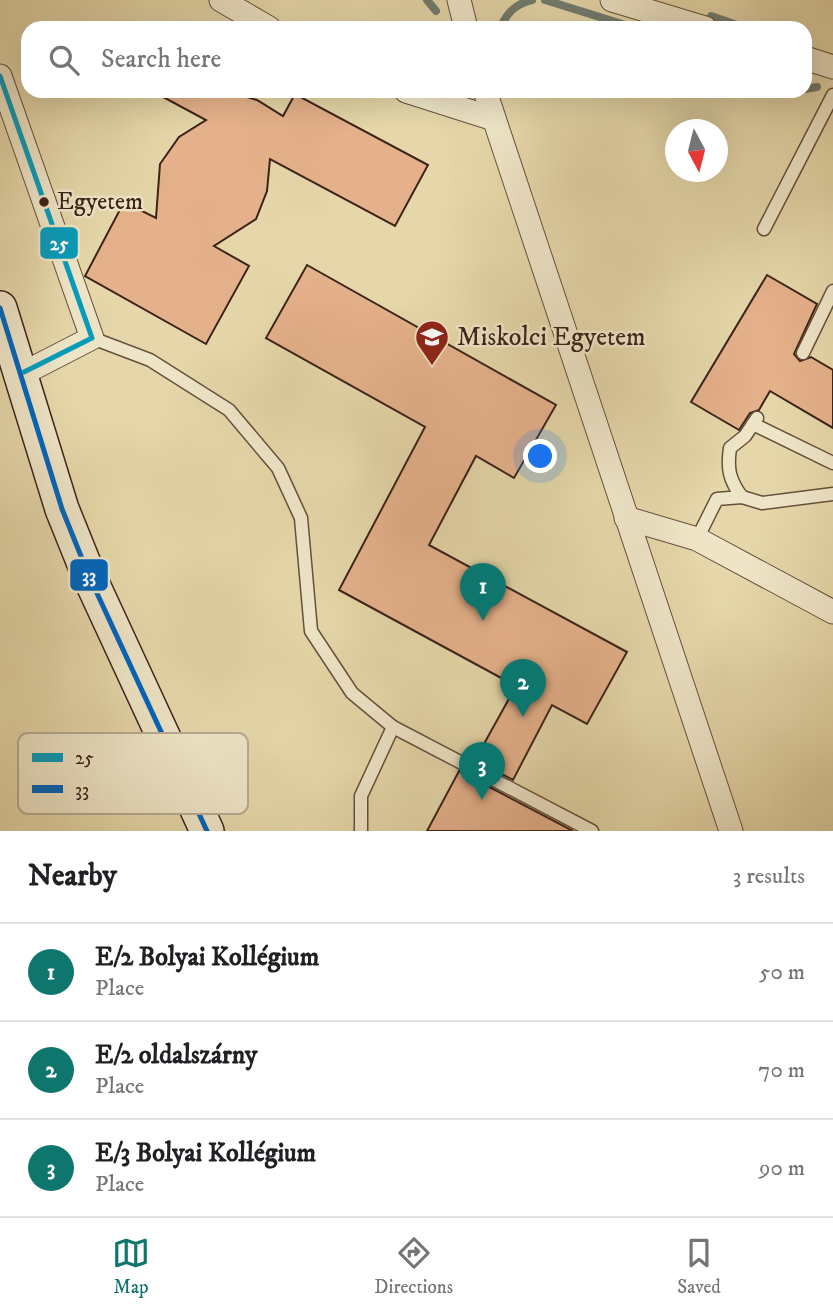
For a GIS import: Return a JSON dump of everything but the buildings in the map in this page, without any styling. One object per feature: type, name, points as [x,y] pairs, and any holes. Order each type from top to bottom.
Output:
[{"type":"main road","points":[[0,308],[62,509],[89,576],[162,733]]},
{"type":"main road","points":[[199,814],[207,831]]},
{"type":"street","points":[[220,0],[257,21]]},
{"type":"street","points":[[460,0],[464,21]]},
{"type":"street","points":[[612,0],[682,21]]},
{"type":"street","points":[[812,60],[832,65]]},
{"type":"street","points":[[0,76],[92,338],[22,374]]},
{"type":"street","points":[[427,98],[494,120]]},
{"type":"street","points":[[487,98],[731,831]]},
{"type":"street","points":[[626,518],[697,539],[833,612]]},
{"type":"lane","points":[[764,229],[833,95]]},
{"type":"lane","points":[[803,353],[833,291]]},
{"type":"lane","points":[[92,338],[149,360],[229,410],[278,468],[301,518],[311,631],[352,693],[393,727],[592,831]]},
{"type":"lane","points":[[741,497],[731,482],[727,463],[730,448],[746,436],[755,421],[833,463]]},
{"type":"lane","points":[[697,539],[717,499],[741,497],[762,503],[833,494]]},
{"type":"lane","points":[[361,831],[361,796],[393,727]]},
{"type":"waterway","points":[[427,0],[436,11]]},
{"type":"waterway","points":[[504,21],[512,10],[532,0]]},
{"type":"waterway","points":[[545,0],[612,21]]},
{"type":"waterway","points":[[711,16],[726,21]]},
{"type":"waterway","points":[[812,88],[817,87]]},
{"type":"transit line","name":"25","points":[[0,76],[92,338],[24,372]]},
{"type":"transit line","name":"33","points":[[0,308],[62,509],[89,576],[162,733]]},
{"type":"transit line","name":"33","points":[[199,814],[207,831]]},
{"type":"place","name":"Egyetem","points":[[44,202]]},
{"type":"place","name":"Miskolci Egyetem","points":[[432,367]]},
{"type":"place","name":"E/2 Bolyai Kollégium","points":[[483,621]]},
{"type":"place","name":"E/2 oldalszárny","points":[[523,717]]},
{"type":"place","name":"E/3 Bolyai Kollégium","points":[[482,800]]}]
